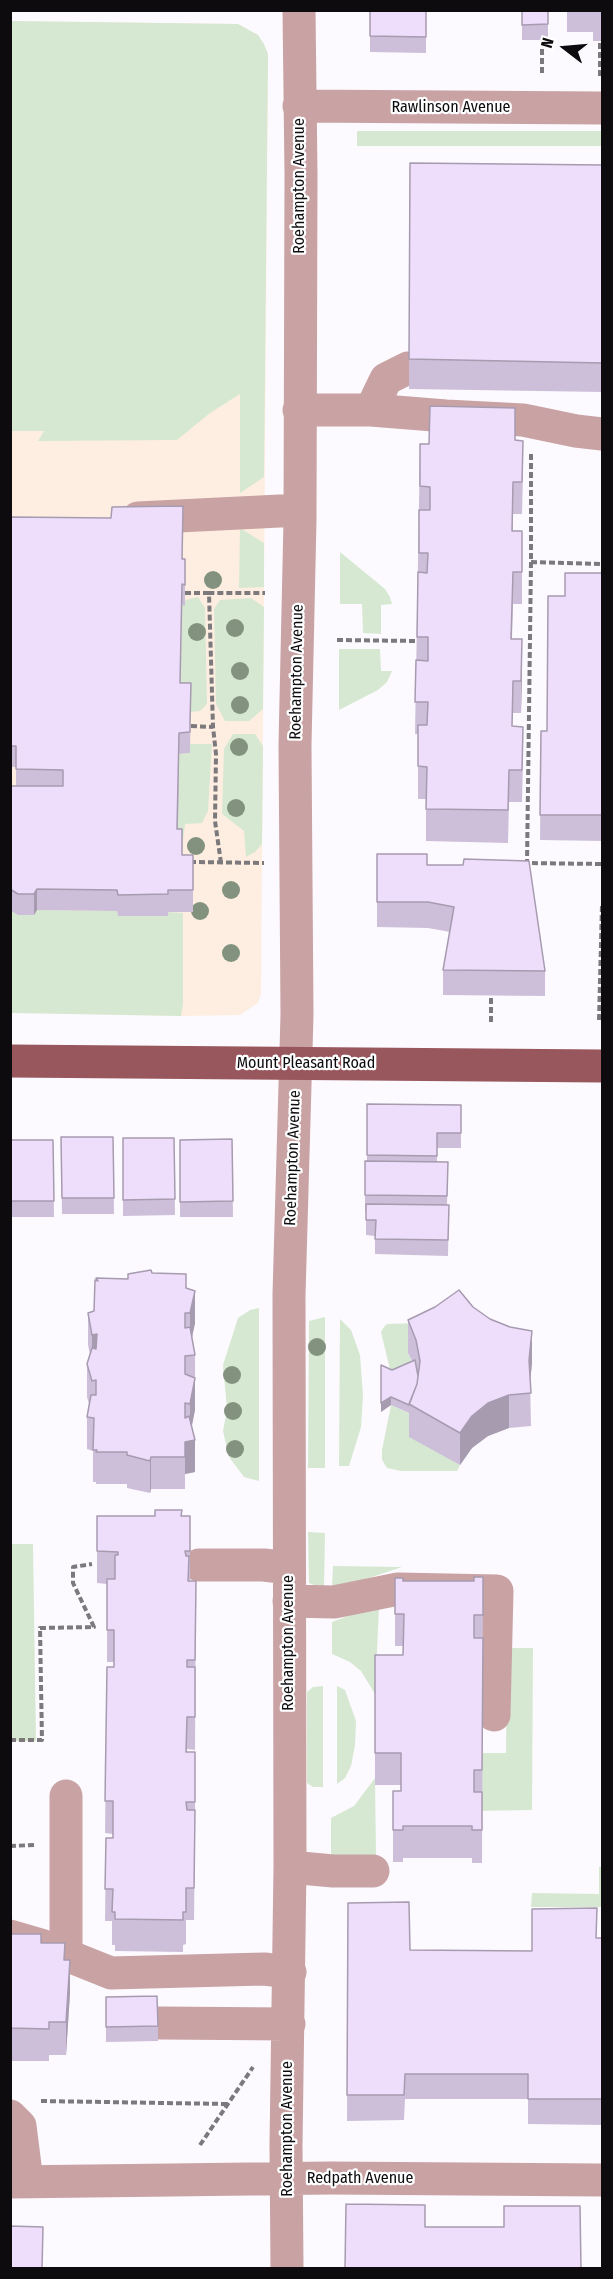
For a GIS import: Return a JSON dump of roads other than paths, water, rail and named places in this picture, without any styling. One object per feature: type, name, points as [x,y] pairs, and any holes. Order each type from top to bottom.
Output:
[{"type":"main road","name":"Mount Pleasant Road","points":[[10,1061],[603,1066]]},
{"type":"street","name":"Roehampton Avenue","points":[[287,2268],[290,1972],[289,1295],[296,1064],[295,744],[300,510],[299,10]]},
{"type":"street","name":"Rawlinson Avenue","points":[[299,106],[601,96]]},
{"type":"street","points":[[371,410],[386,379],[408,368]]},
{"type":"street","points":[[299,410],[371,410],[523,420],[603,434]]},
{"type":"street","points":[[106,519],[183,518],[300,510]]},
{"type":"street","points":[[199,1565],[264,1565],[289,1568]]},
{"type":"street","points":[[289,1601],[334,1602],[398,1589],[497,1592],[494,1715]]},
{"type":"street","points":[[66,1796],[66,1955]]},
{"type":"street","points":[[290,1867],[333,1871],[373,1871]]},
{"type":"street","points":[[10,1936],[111,1973],[264,1969],[290,1972]]},
{"type":"street","points":[[160,2023],[289,2024]]},
{"type":"street","points":[[19,2181],[22,2109]]},
{"type":"street","name":"Redpath Avenue","points":[[19,2181],[65,2179],[603,2180]]}]
